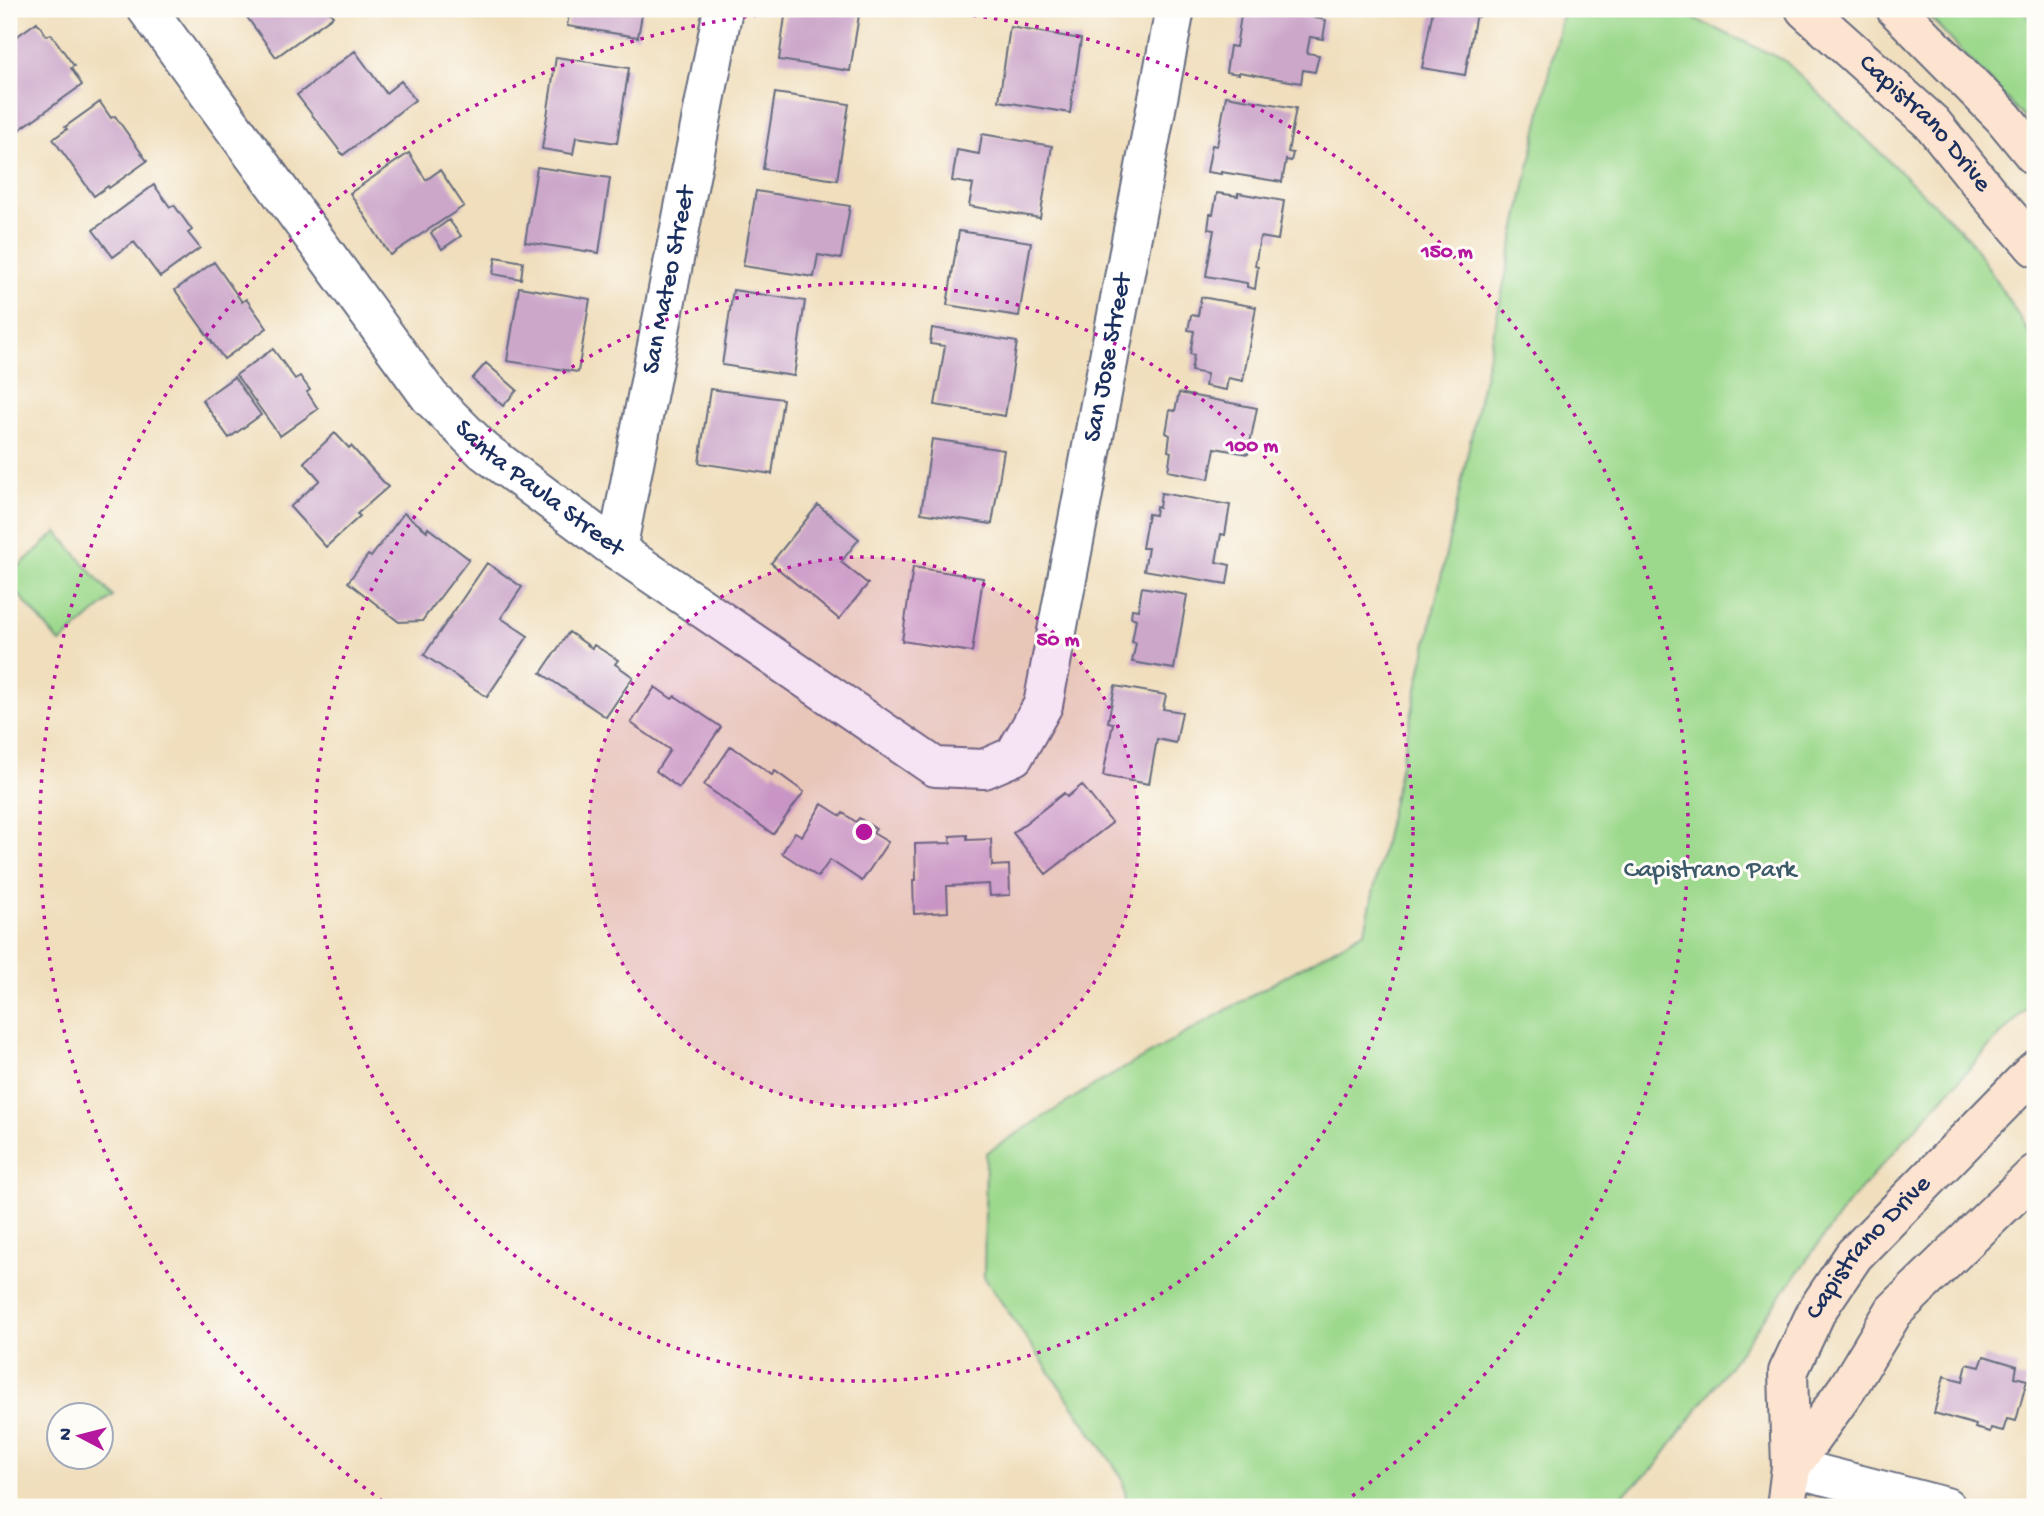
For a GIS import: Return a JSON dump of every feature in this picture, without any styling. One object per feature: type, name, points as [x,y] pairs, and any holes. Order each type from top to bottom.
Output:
[{"type":"street","name":"Santa Paula Street","points":[[147,9],[430,397],[484,452],[617,550],[935,767],[984,769],[1014,756],[1043,705]]},
{"type":"street","name":"San Mateo Street","points":[[617,550],[723,9]]},
{"type":"street","name":"San Jose Street","points":[[1043,705],[1175,9]]},
{"type":"street","name":"Capistrano Drive","points":[[1805,9],[1932,123],[2035,247]]},
{"type":"street","points":[[1896,9],[2003,117],[2035,156]]},
{"type":"street","name":"Capistrano Drive","points":[[1786,1507],[1791,1466],[1788,1372],[1817,1310],[1854,1255],[2035,1070]]},
{"type":"street","name":"Capistrano Drive","points":[[1791,1466],[1848,1387],[1894,1311],[2035,1174]]},
{"type":"street","points":[[1791,1466],[1946,1507]]},
{"type":"green space","name":"Capistrano Park","points":[[1563,9],[1673,9],[1784,60],[1969,238],[2035,342],[2035,1000],[1986,1050],[1850,1201],[1655,1467],[1608,1507],[1128,1507],[1122,1477],[984,1277],[986,1153],[1093,1086],[1365,931]]},
{"type":"green space","points":[[1922,9],[2022,9],[2035,26],[2035,129]]},
{"type":"green space","points":[[57,532],[113,597],[60,643],[9,583],[9,575]]},
{"type":"building","points":[[241,9],[327,9],[333,16],[276,57]]},
{"type":"building","points":[[570,9],[643,9],[638,37],[567,26]]},
{"type":"building","points":[[786,9],[860,9],[850,71],[779,60]]},
{"type":"building","points":[[1242,9],[1315,10],[1314,18],[1326,20],[1323,39],[1310,37],[1307,53],[1319,55],[1315,72],[1303,70],[1301,83],[1226,72],[1230,46],[1236,47]]},
{"type":"building","points":[[1433,9],[1481,9],[1479,17],[1476,16],[1475,19],[1465,75],[1422,68]]},
{"type":"building","points":[[37,22],[47,36],[51,34],[74,66],[71,68],[82,85],[9,137],[9,42]]},
{"type":"building","points":[[1010,27],[1081,39],[1070,113],[999,101]]},
{"type":"building","points":[[355,51],[386,93],[401,81],[415,100],[343,155],[297,95]]},
{"type":"building","points":[[556,57],[629,68],[617,143],[576,137],[573,154],[542,149]]},
{"type":"building","points":[[775,93],[849,104],[837,180],[763,169]]},
{"type":"building","points":[[1226,96],[1296,108],[1288,152],[1293,153],[1291,161],[1286,160],[1282,182],[1207,172],[1212,145],[1217,146]]},
{"type":"building","points":[[100,102],[111,118],[115,116],[147,161],[94,196],[53,139]]},
{"type":"building","points":[[982,134],[1052,146],[1040,218],[969,206],[973,184],[952,181],[957,150],[979,154]]},
{"type":"building","points":[[409,153],[426,180],[440,170],[464,206],[390,255],[350,193]]},
{"type":"building","points":[[537,167],[610,178],[599,253],[525,242]]},
{"type":"building","points":[[154,185],[170,207],[174,205],[192,230],[188,233],[200,248],[160,277],[134,242],[113,257],[93,230]]},
{"type":"building","points":[[756,191],[850,206],[841,259],[818,255],[814,277],[743,266]]},
{"type":"building","points":[[1217,193],[1238,196],[1238,193],[1284,201],[1278,240],[1260,237],[1255,266],[1258,267],[1255,289],[1247,287],[1247,283],[1206,276],[1214,230],[1208,229]]},
{"type":"building","points":[[449,220],[461,236],[442,249],[431,233]]},
{"type":"building","points":[[959,231],[1031,242],[1019,316],[947,305]]},
{"type":"building","points":[[496,257],[523,262],[521,279],[493,274]]},
{"type":"building","points":[[214,262],[242,302],[246,299],[267,328],[224,359],[175,290]]},
{"type":"building","points":[[519,287],[590,299],[578,372],[507,361]]},
{"type":"building","points":[[733,290],[805,301],[794,376],[722,365]]},
{"type":"building","points":[[1201,297],[1256,307],[1243,381],[1228,378],[1226,390],[1205,386],[1207,374],[1191,371],[1194,355],[1190,354],[1194,331],[1188,330],[1191,315],[1198,316]]},
{"type":"building","points":[[932,328],[1017,342],[1005,416],[935,405],[945,346],[930,344]]},
{"type":"building","points":[[273,349],[295,379],[300,376],[318,409],[280,436],[236,375]]},
{"type":"building","points":[[486,363],[517,390],[503,406],[472,379]]},
{"type":"building","points":[[234,377],[261,415],[229,438],[202,400]]},
{"type":"building","points":[[710,389],[783,399],[772,474],[699,463]]},
{"type":"building","points":[[1179,393],[1257,408],[1248,454],[1215,448],[1209,479],[1168,471],[1171,452],[1168,451],[1170,435],[1166,433],[1170,410],[1175,411]]},
{"type":"building","points":[[335,433],[349,448],[351,446],[388,487],[357,514],[360,516],[326,547],[290,507],[320,480],[304,462]]},
{"type":"building","points":[[932,439],[1004,450],[992,524],[921,513]]},
{"type":"building","points":[[1161,493],[1230,505],[1225,535],[1221,534],[1216,562],[1230,565],[1227,584],[1144,570],[1148,548],[1142,548],[1148,514],[1155,515]]},
{"type":"building","points":[[818,505],[859,539],[841,562],[868,584],[839,619],[771,563]]},
{"type":"building","points":[[404,513],[469,559],[422,621],[399,622],[348,582],[368,555],[371,557]]},
{"type":"building","points":[[487,563],[522,587],[501,618],[528,636],[487,697],[424,655]]},
{"type":"building","points":[[913,567],[983,578],[972,652],[902,641]]},
{"type":"building","points":[[1142,587],[1187,595],[1174,669],[1132,662],[1136,643],[1132,642],[1136,619],[1131,617],[1132,609],[1138,610]]},
{"type":"building","points":[[569,632],[592,648],[594,645],[618,660],[615,664],[633,677],[606,717],[541,673]]},
{"type":"building","points":[[1115,686],[1166,695],[1163,709],[1182,712],[1176,743],[1157,739],[1149,784],[1103,776],[1113,723],[1108,722]]},
{"type":"building","points":[[655,687],[672,699],[675,696],[721,727],[679,788],[656,771],[670,750],[631,723]]},
{"type":"building","points":[[731,746],[772,775],[775,771],[804,792],[773,834],[704,785]]},
{"type":"building","points":[[1082,785],[1112,823],[1046,874],[1013,833],[1064,793],[1067,797]]},
{"type":"building","points":[[822,804],[856,822],[859,818],[876,829],[873,833],[888,842],[862,881],[830,860],[818,877],[782,853],[795,832],[802,836]]},
{"type":"building","points":[[967,835],[967,840],[991,839],[992,866],[1009,865],[1010,895],[990,896],[989,884],[947,886],[948,912],[914,914],[915,844],[951,843],[950,836]]},
{"type":"building","points":[[1984,1356],[2017,1366],[2015,1377],[2027,1380],[2016,1421],[2007,1419],[2003,1431],[1991,1428],[1990,1432],[1975,1428],[1976,1425],[1934,1413],[1944,1376],[1963,1381],[1967,1364],[1980,1367]]}]
